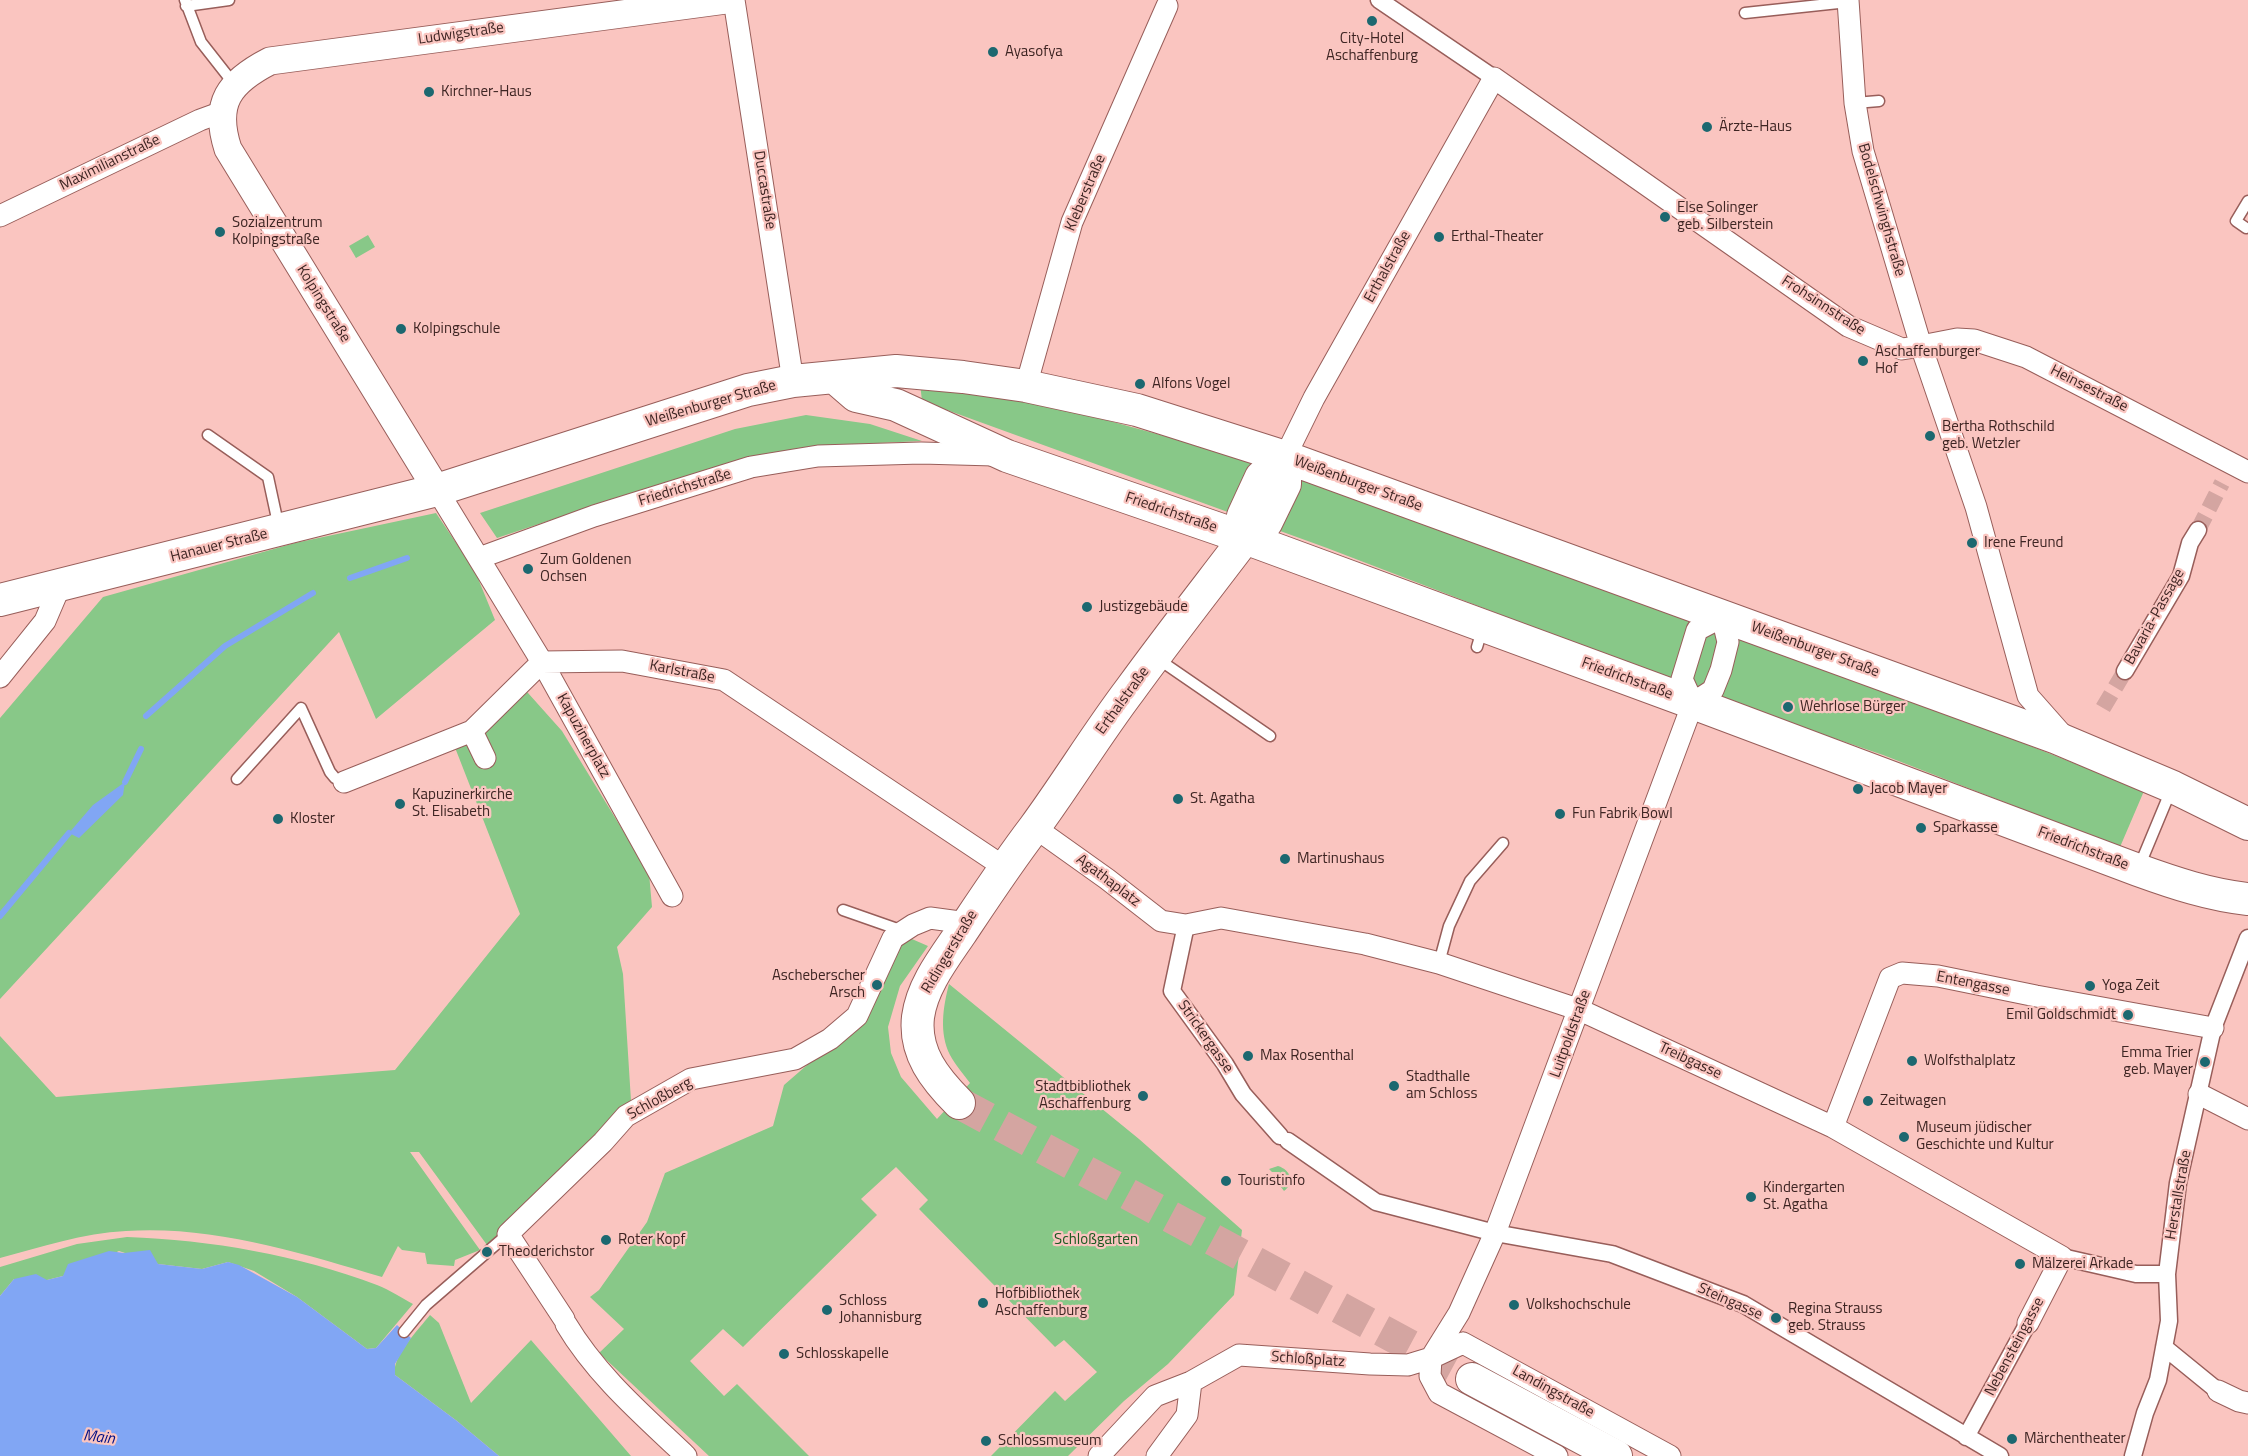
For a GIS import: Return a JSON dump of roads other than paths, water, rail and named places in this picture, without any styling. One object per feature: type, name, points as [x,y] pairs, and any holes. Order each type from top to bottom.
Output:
[{"type":"main road","name":"Weißenburger Straße","points":[[437,490],[748,390],[793,381],[896,371],[1026,386],[1137,410],[1285,457],[2069,743],[2173,787],[2248,824]]},
{"type":"main road","name":"Friedrichstraße","points":[[834,377],[856,396],[896,405],[1007,456],[1245,538],[1480,637],[1693,703],[2138,870],[2201,890],[2248,899]]},
{"type":"main road","name":"Erthalstraße","points":[[1004,867],[1155,657],[1245,538],[1243,516],[1261,477],[1285,457]]},
{"type":"main road","name":"Hanauer Straße","points":[[0,600],[437,490]]},
{"type":"main road","name":"Ridingerstraße","points":[[959,1103],[938,1083],[926,1063],[919,1038],[918,1019],[921,1002],[935,972],[1004,867]]},
{"type":"main road","name":"Landingstraße","points":[[1472,1379],[1616,1456]]},
{"type":"street","name":"Ludwigstraße","points":[[222,112],[227,94],[235,85],[250,71],[270,61],[726,0]]},
{"type":"street","name":"Duccastraße","points":[[734,0],[793,381]]},
{"type":"street","name":"Frohsinnstraße","points":[[1379,0],[1848,326],[1902,349],[1921,346]]},
{"type":"street","name":"Bodelschwinghstraße","points":[[1848,1],[1855,103],[1863,151],[1871,185],[1921,346]]},
{"type":"street","name":"Kleberstraße","points":[[1026,386],[1075,213],[1167,6]]},
{"type":"street","name":"Erthalstraße","points":[[1285,457],[1314,398],[1494,78]]},
{"type":"street","name":"Maximilianstraße","points":[[0,216],[200,120],[222,112]]},
{"type":"street","name":"Kolpingstraße","points":[[222,112],[222,132],[228,149],[437,490]]},
{"type":"street","name":"Heinsestraße","points":[[1921,346],[1957,339],[1974,340],[2026,357],[2248,472]]},
{"type":"street","points":[[1921,346],[1976,507],[2028,696],[2069,743]]},
{"type":"street","name":"Friedrichstraße","points":[[479,558],[594,516],[751,467],[818,456],[921,453],[1007,456]]},
{"type":"street","points":[[344,782],[472,731],[542,662],[437,490]]},
{"type":"street","name":"Bavaria-Passage","points":[[2125,671],[2181,576],[2190,543],[2198,530]]},
{"type":"street","points":[[0,677],[45,621],[60,586]]},
{"type":"street","points":[[1693,703],[1682,679],[1697,630],[1722,617]]},
{"type":"street","name":"Luitpoldstraße","points":[[1431,1358],[1459,1313],[1496,1233],[1693,703],[1713,690],[1721,670],[1728,642],[1722,617]]},
{"type":"street","name":"Karlstraße","points":[[542,662],[622,661],[724,680],[1004,867]]},
{"type":"street","name":"Kapuzinerplatz","points":[[542,662],[672,896]]},
{"type":"street","points":[[472,731],[485,758]]},
{"type":"street","name":"Agathaplatz","points":[[1034,827],[1161,921],[1186,925]]},
{"type":"street","name":"Schloßberg","points":[[508,1234],[603,1142],[626,1116],[691,1079],[795,1059],[830,1039],[857,1016],[893,938],[912,925],[930,918],[967,923]]},
{"type":"street","name":"Treibgasse","points":[[1186,925],[1221,918],[1365,944],[1439,963],[1580,1010],[1833,1127],[2062,1257],[2136,1274],[2167,1274]]},
{"type":"street","name":"Strickergasse","points":[[1186,925],[1172,991],[1225,1064],[1243,1095],[1284,1138],[1376,1202],[1466,1226]]},
{"type":"street","name":"Herstallstraße","points":[[2133,1456],[2145,1413],[2158,1380],[2169,1321],[2167,1274],[2178,1183],[2213,1028],[2248,938]]},
{"type":"street","name":"Entengasse","points":[[1833,1127],[1890,978],[1902,973],[1938,976],[2035,1000],[2213,1028]]},
{"type":"street","points":[[2199,1094],[2248,1119]]},
{"type":"street","name":"Steingasse","points":[[1466,1226],[1612,1254],[1743,1304],[2000,1456]]},
{"type":"street","points":[[508,1234],[580,1347],[604,1378],[686,1456]]},
{"type":"street","name":"Nebensteingasse","points":[[1966,1437],[2062,1257]]},
{"type":"street","points":[[1459,1313],[1463,1343],[1431,1358],[1430,1376],[1439,1393],[1557,1456]]},
{"type":"street","name":"Landingstraße","points":[[1463,1343],[1670,1456]]},
{"type":"street","points":[[2164,1347],[2218,1391],[2248,1403]]},
{"type":"street","name":"Schloßplatz","points":[[1099,1456],[1155,1396],[1191,1382],[1239,1355],[1408,1365],[1431,1358]]},
{"type":"street","points":[[1157,1456],[1187,1414],[1191,1382]]},
{"type":"lane","points":[[229,0],[185,3],[201,42],[235,85]]},
{"type":"lane","points":[[1745,14],[1848,1]]},
{"type":"lane","points":[[1855,103],[1879,101]]},
{"type":"lane","points":[[2246,228],[2236,221],[2248,201]]},
{"type":"lane","points":[[208,435],[268,477],[280,531]]},
{"type":"lane","points":[[1155,657],[1270,736]]},
{"type":"lane","points":[[237,779],[301,708],[330,772],[335,778],[344,782]]},
{"type":"lane","points":[[2138,870],[2173,787]]},
{"type":"lane","points":[[1439,963],[1449,926],[1470,881],[1503,843]]},
{"type":"lane","points":[[843,910],[903,931]]},
{"type":"lane","name":"Schloßberg","points":[[404,1332],[426,1305],[508,1234]]},
{"type":"water","points":[[125,782],[123,795],[79,838],[69,833],[93,805]]},
{"type":"water","name":"Main","points":[[150,1250],[158,1264],[202,1269],[228,1262],[239,1265],[297,1297],[367,1349],[376,1348],[397,1325],[411,1338],[395,1364],[395,1375],[457,1421],[499,1456],[0,1456],[0,1296],[14,1279],[36,1274],[47,1280],[63,1276],[68,1264],[109,1251],[124,1253]]},
{"type":"waterway","points":[[350,578],[407,558]]},
{"type":"waterway","points":[[146,716],[225,646],[313,593]]},
{"type":"waterway","points":[[125,782],[141,749]]},
{"type":"waterway","points":[[0,916],[69,833]]},
{"type":"tunnel","points":[[2198,530],[2222,483]]},
{"type":"tunnel","points":[[2103,708],[2125,671]]},
{"type":"tunnel","points":[[959,1103],[1472,1379]]},
{"type":"place","name":"City-Hotel Aschaffenburg","points":[[1372,21]]},
{"type":"place","name":"Ayasofya","points":[[993,52]]},
{"type":"place","name":"Kirchner-Haus","points":[[429,92]]},
{"type":"place","name":"Ärzte-Haus","points":[[1707,127]]},
{"type":"place","name":"Else Solinger geb. Silberstein","points":[[1665,217]]},
{"type":"place","name":"Sozialzentrum Kolpingstraße","points":[[220,232]]},
{"type":"place","name":"Erthal-Theater","points":[[1439,237]]},
{"type":"place","name":"Kolpingschule","points":[[401,329]]},
{"type":"place","name":"Aschaffenburger Hof","points":[[1863,361]]},
{"type":"place","name":"Alfons Vogel","points":[[1140,384]]},
{"type":"place","name":"Bertha Rothschild geb. Wetzler","points":[[1930,436]]},
{"type":"place","name":"Irene Freund","points":[[1972,543]]},
{"type":"place","name":"Zum Goldenen Ochsen","points":[[528,569]]},
{"type":"place","name":"Justizgebäude","points":[[1087,607]]},
{"type":"place","name":"Wehrlose Bürger","points":[[1788,707]]},
{"type":"place","name":"Jacob Mayer","points":[[1858,789]]},
{"type":"place","name":"St. Agatha","points":[[1178,799]]},
{"type":"place","name":"Kapuzinerkirche St. Elisabeth","points":[[400,804]]},
{"type":"place","name":"Fun Fabrik Bowl","points":[[1560,814]]},
{"type":"place","name":"Kloster","points":[[278,819]]},
{"type":"place","name":"Sparkasse","points":[[1921,828]]},
{"type":"place","name":"Martinushaus","points":[[1285,859]]},
{"type":"place","name":"Ascheberscher Arsch","points":[[877,985]]},
{"type":"place","name":"Yoga Zeit","points":[[2090,986]]},
{"type":"place","name":"Emil Goldschmidt","points":[[2128,1015]]},
{"type":"place","name":"Max Rosenthal","points":[[1248,1056]]},
{"type":"place","name":"Wolfsthalplatz","points":[[1912,1061]]},
{"type":"place","name":"Emma Trier geb. Mayer","points":[[2205,1062]]},
{"type":"place","name":"Stadthalle am Schloss","points":[[1394,1086]]},
{"type":"place","name":"Stadtbibliothek Aschaffenburg","points":[[1143,1096]]},
{"type":"place","name":"Zeitwagen","points":[[1868,1101]]},
{"type":"place","name":"Museum jüdischer Geschichte und Kultur","points":[[1904,1137]]},
{"type":"place","name":"Touristinfo","points":[[1226,1181]]},
{"type":"place","name":"Kindergarten St. Agatha","points":[[1751,1197]]},
{"type":"place","name":"Roter Kopf","points":[[606,1240]]},
{"type":"place","name":"Theoderichstor","points":[[487,1252]]},
{"type":"place","name":"Mälzerei Arkade","points":[[2020,1264]]},
{"type":"place","name":"Hofbibliothek Aschaffenburg","points":[[983,1303]]},
{"type":"place","name":"Volkshochschule","points":[[1514,1305]]},
{"type":"place","name":"Schloss Johannisburg","points":[[827,1310]]},
{"type":"place","name":"Regina Strauss geb. Strauss","points":[[1776,1318]]},
{"type":"place","name":"Schlosskapelle","points":[[784,1354]]},
{"type":"place","name":"Märchentheater","points":[[2012,1439]]},
{"type":"place","name":"Schlossmuseum","points":[[986,1441]]},
{"type":"park label","name":"Schloßgarten","points":[[1096,1240]]}]
